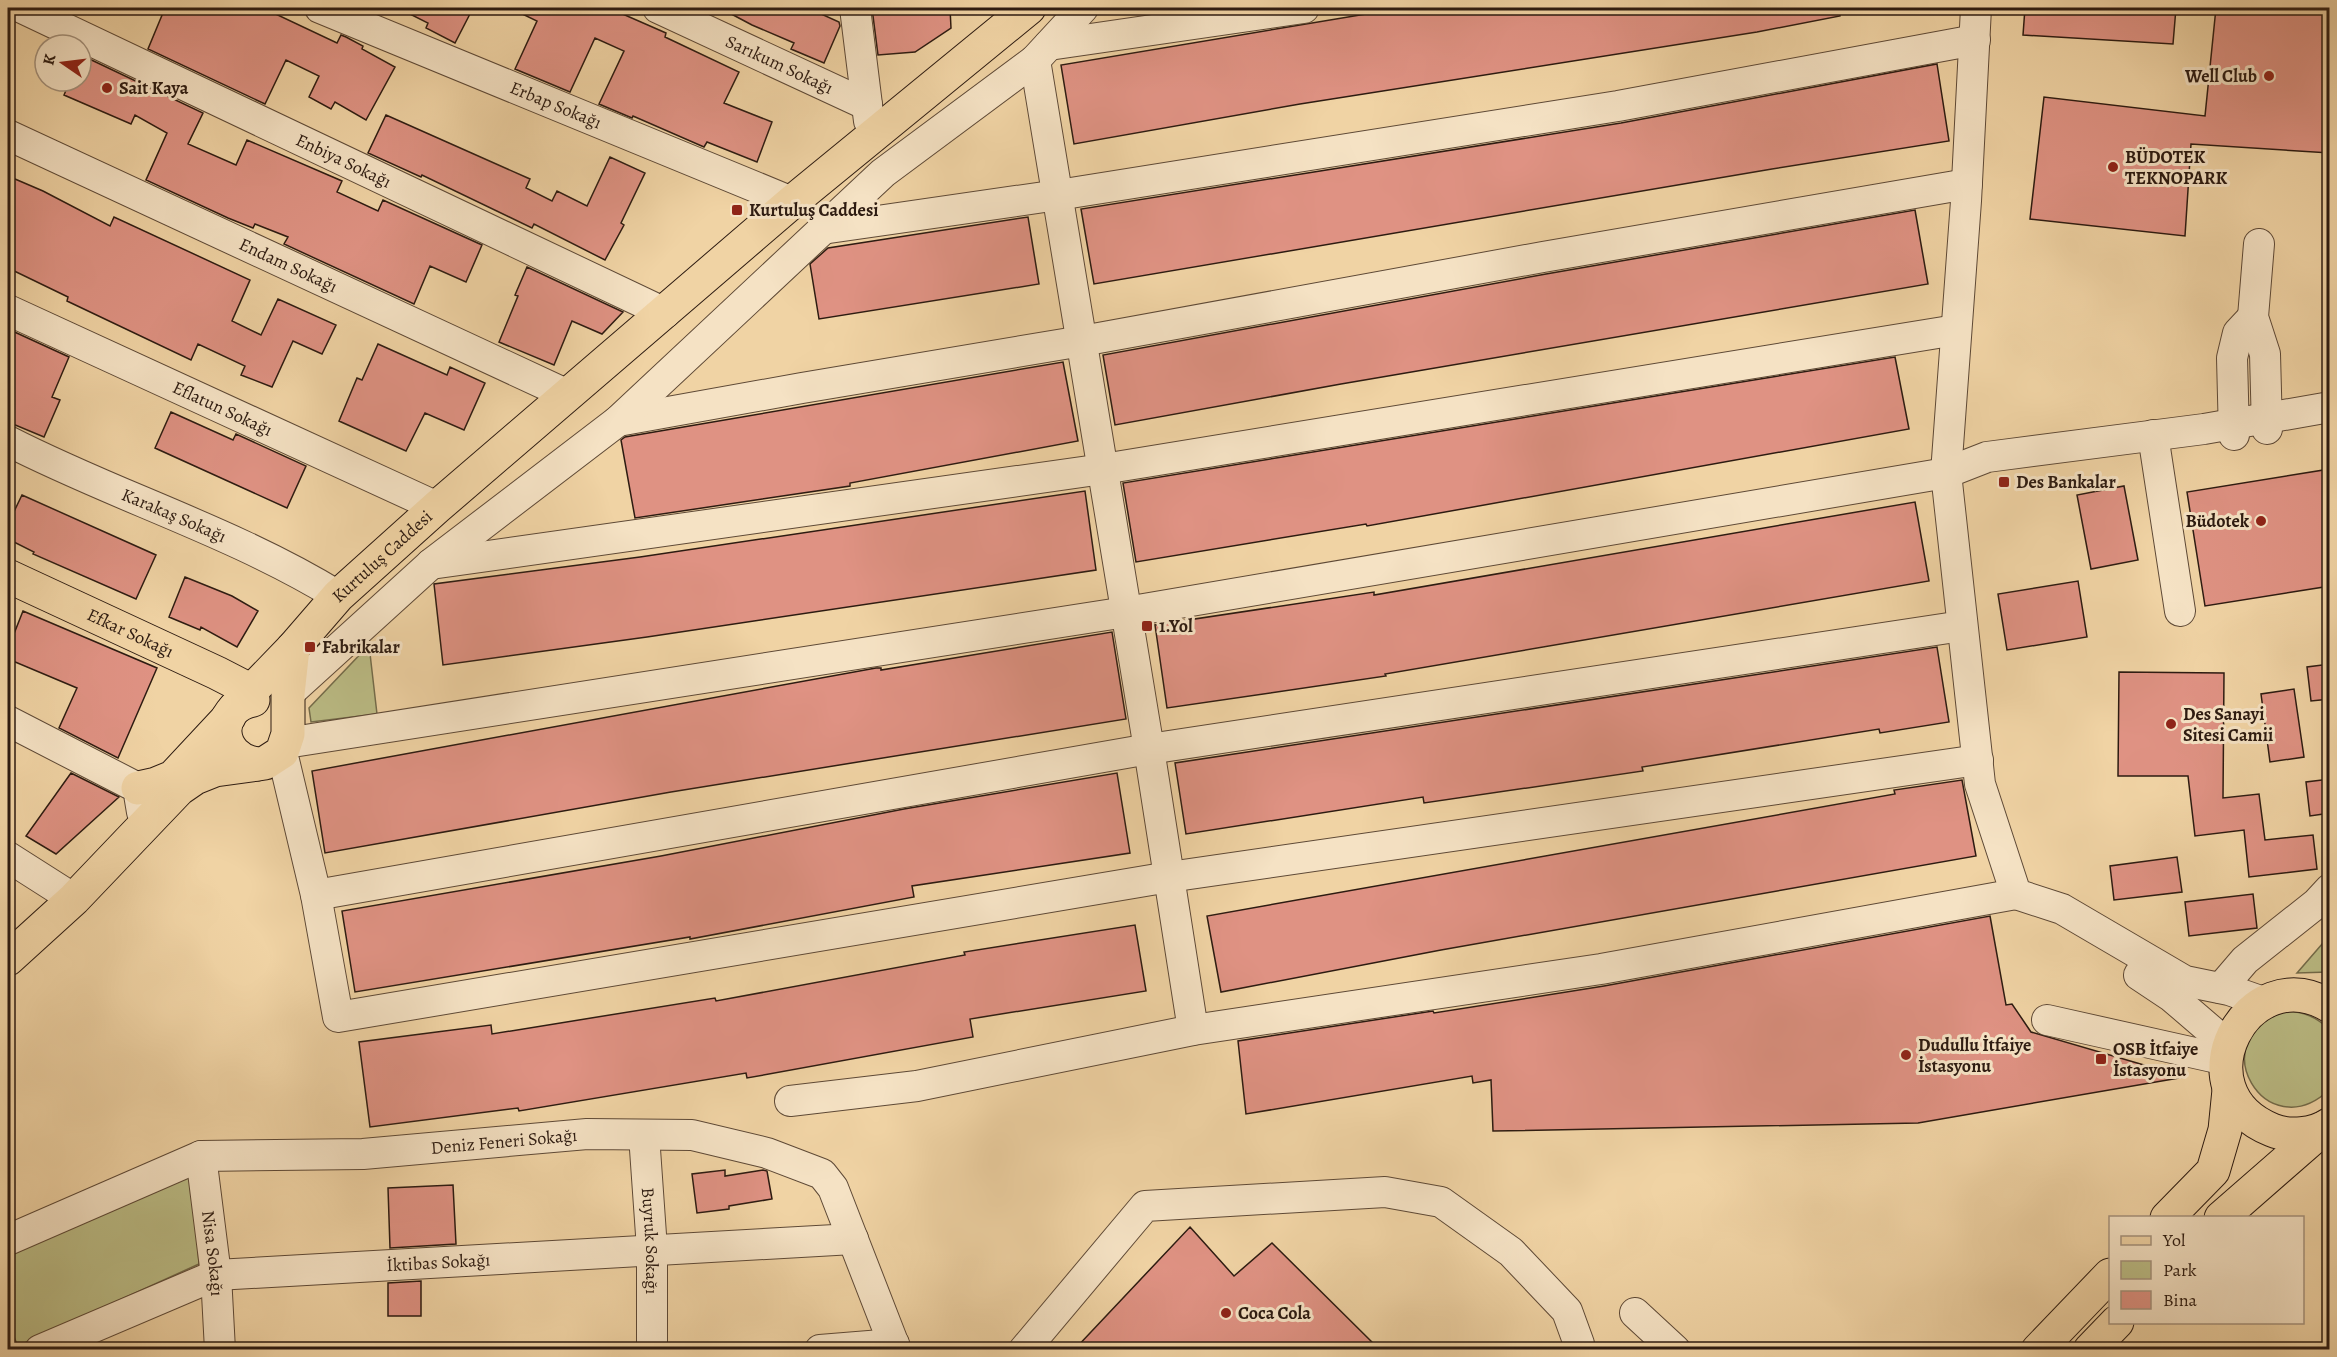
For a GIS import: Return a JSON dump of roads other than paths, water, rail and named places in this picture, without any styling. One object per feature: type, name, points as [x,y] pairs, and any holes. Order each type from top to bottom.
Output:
[{"type":"main road","name":"Kurtuluş Caddesi","points":[[138,788],[173,777],[338,596],[437,507],[792,202],[1029,8]]},
{"type":"main road","name":"Efkar Sokağı","points":[[8,576],[218,673],[238,706]]},
{"type":"main road","points":[[280,736],[293,648]]},
{"type":"main road","points":[[251,700],[261,701],[278,709],[280,736],[239,759],[227,745],[225,736],[238,706],[251,700]]},
{"type":"main road","points":[[8,959],[74,899],[179,789],[195,778],[280,736]]},
{"type":"main road","points":[[2169,1216],[2212,1171],[2225,1130],[2228,1065],[2238,1024],[2254,1008],[2275,998],[2298,995],[2326,1001]]},
{"type":"main road","points":[[2228,1065],[2241,1110],[2258,1125],[2279,1133],[2302,1134],[2327,1126]]},
{"type":"main road","points":[[2223,1216],[2327,1126]]},
{"type":"main road","points":[[2038,1350],[2109,1276]]},
{"type":"main road","points":[[2091,1350],[2116,1324]]},
{"type":"street","name":"Enbiya Sokağı","points":[[22,8],[665,313]]},
{"type":"street","name":"Erbap Sokağı","points":[[320,8],[792,202]]},
{"type":"street","name":"Sarıkum Sokağı","points":[[658,8],[867,105]]},
{"type":"street","points":[[855,8],[870,137]]},
{"type":"street","points":[[280,736],[431,564],[618,421],[883,173],[1042,52],[1083,8]]},
{"type":"street","points":[[1042,52],[1304,8]]},
{"type":"street","points":[[1976,8],[1967,184],[1946,472],[1980,784],[2028,898],[2172,997],[2228,1065]]},
{"type":"street","points":[[822,229],[1058,195],[1618,106],[1975,40]]},
{"type":"street","points":[[1042,52],[1058,195],[1193,1030]]},
{"type":"street","name":"Endam Sokağı","points":[[8,135],[568,395]]},
{"type":"street","points":[[618,421],[1967,184]]},
{"type":"street","points":[[2259,244],[2253,317],[2265,354],[2267,423]]},
{"type":"street","name":"Eflatun Sokağı","points":[[8,310],[437,507]]},
{"type":"street","points":[[2233,429],[2232,358],[2238,333],[2253,317]]},
{"type":"street","points":[[431,564],[1103,469],[1956,330]]},
{"type":"street","points":[[280,736],[1126,612],[1946,472],[1987,457],[2154,442],[2267,423],[2330,407]]},
{"type":"street","points":[[2267,423],[2330,418]]},
{"type":"street","name":"Karakaş Sokağı","points":[[8,441],[47,461],[115,488],[301,574],[338,596]]},
{"type":"street","points":[[2154,442],[2180,611]]},
{"type":"street","points":[[316,895],[1149,749],[1962,626]]},
{"type":"street","points":[[8,721],[138,788],[142,811],[135,834]]},
{"type":"street","points":[[280,736],[316,895],[338,1017],[1169,877],[1977,760]]},
{"type":"street","points":[[8,857],[74,899]]},
{"type":"street","points":[[2222,988],[2246,960],[2317,903],[2330,889]]},
{"type":"street","points":[[790,1101],[917,1086],[1193,1030],[1601,969],[2028,898],[2062,909],[2185,981],[2222,988],[2265,1003]]},
{"type":"street","points":[[2047,1020],[2228,1065]]},
{"type":"street","name":"Deniz Feneri Sokağı","points":[[8,1240],[201,1156],[363,1154],[587,1134],[692,1135],[767,1153],[822,1174],[833,1188],[895,1347]]},
{"type":"street","name":"Buyruk Sokağı","points":[[644,1135],[652,1249],[652,1350]]},
{"type":"street","name":"Nisa Sokağı","points":[[201,1156],[216,1275],[220,1350]]},
{"type":"street","points":[[1024,1350],[1145,1206],[1384,1192],[1441,1202],[1511,1252],[1567,1311],[1579,1350]]},
{"type":"street","name":"İktibas Sokağı","points":[[40,1350],[216,1275],[853,1239]]},
{"type":"street","points":[[1635,1313],[1675,1350]]},
{"type":"street","points":[[820,1350],[895,1347]]},
{"type":"place","name":"Well Club","points":[[2269,76]]},
{"type":"place","name":"Sait Kaya","points":[[107,88]]},
{"type":"place","name":"BÜDOTEK TEKNOPARK","points":[[2113,167]]},
{"type":"place","name":"Kurtuluş Caddesi","points":[[737,210]]},
{"type":"place","name":"Des Bankalar","points":[[2004,482]]},
{"type":"place","name":"Büdotek","points":[[2261,521]]},
{"type":"place","name":"1.Yol","points":[[1147,626]]},
{"type":"place","name":"Fabrikalar","points":[[310,647]]},
{"type":"place","name":"Des Sanayi Sitesi Camii","points":[[2171,724]]},
{"type":"place","name":"Dudullu İtfaiye İstasyonu","points":[[1906,1055]]},
{"type":"place","name":"OSB İtfaiye İstasyonu","points":[[2101,1059]]},
{"type":"place","name":"Coca Cola","points":[[1226,1313]]}]
